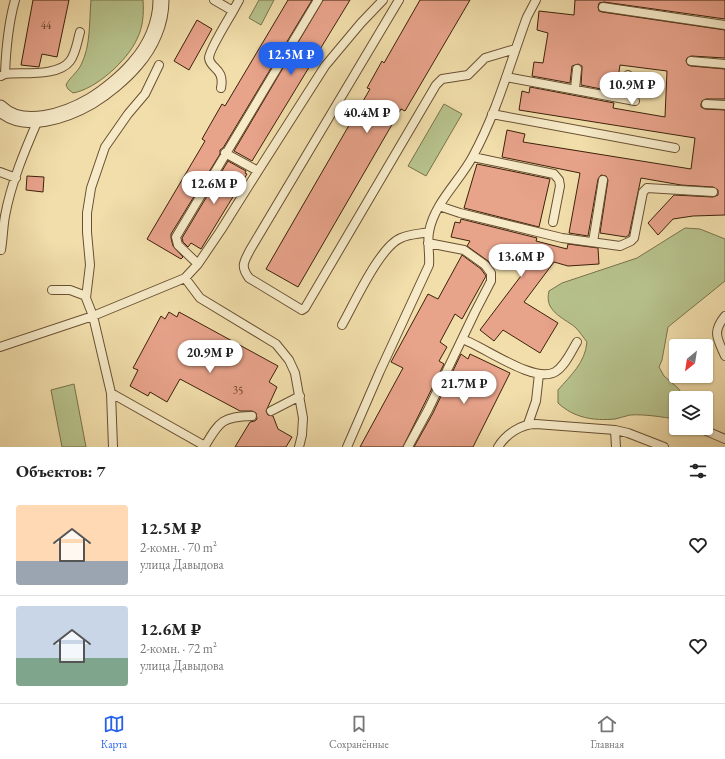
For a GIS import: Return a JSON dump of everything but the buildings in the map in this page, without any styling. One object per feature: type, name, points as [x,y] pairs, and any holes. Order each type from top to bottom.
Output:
[{"type":"street","points":[[0,108],[7,115],[14,118],[38,120],[56,116],[92,101],[107,90],[135,63],[152,39],[157,28],[161,10],[161,0]]},
{"type":"lane","points":[[14,0],[10,15],[2,75],[43,73],[64,66],[69,62],[73,55],[80,32]]},
{"type":"lane","points":[[214,0],[233,11]]},
{"type":"lane","points":[[221,88],[221,74],[209,57],[239,0]]},
{"type":"lane","points":[[198,264],[178,245],[176,237],[318,0]]},
{"type":"lane","points":[[0,347],[93,316],[185,278],[198,264],[221,230],[325,66],[361,23],[383,0]]},
{"type":"lane","points":[[399,0],[250,250],[243,265],[243,271],[249,278],[302,310],[305,308],[436,85],[442,79],[468,75],[485,58],[515,49]]},
{"type":"lane","points":[[347,447],[429,265],[430,258],[428,232],[440,206],[473,156],[492,114],[527,17],[536,0]]},
{"type":"lane","points":[[603,7],[725,25]]},
{"type":"lane","points":[[691,61],[725,64]]},
{"type":"lane","points":[[113,447],[112,393],[93,316],[86,296],[90,265],[87,213],[91,188],[105,147],[128,114],[145,94],[158,65]]},
{"type":"lane","points":[[574,89],[577,69]]},
{"type":"lane","points":[[624,99],[628,75]]},
{"type":"lane","points":[[506,77],[635,101]]},
{"type":"lane","points":[[706,104],[725,105]]},
{"type":"lane","points":[[492,114],[675,148]]},
{"type":"lane","points":[[1,250],[5,216],[24,153],[38,120]]},
{"type":"lane","points":[[225,153],[258,171]]},
{"type":"lane","points":[[473,156],[554,174],[559,180],[560,186],[554,222]]},
{"type":"lane","points":[[0,172],[16,178]]},
{"type":"lane","points":[[593,242],[603,180]]},
{"type":"lane","points":[[440,206],[460,213],[562,238],[620,246],[634,238],[643,192],[647,188],[713,192]]},
{"type":"lane","points":[[342,325],[376,264],[385,251],[400,238],[428,232]]},
{"type":"lane","points":[[408,447],[428,410],[491,282],[491,273],[485,265],[464,250],[428,243]]},
{"type":"lane","points":[[185,278],[200,298],[276,344],[289,360],[295,373],[303,418],[302,435],[298,447]]},
{"type":"lane","points":[[52,290],[70,290],[86,296]]},
{"type":"lane","points":[[725,316],[718,324],[716,333],[725,356]]},
{"type":"lane","points":[[462,339],[474,343],[504,361],[539,374],[551,374],[556,371],[563,365],[577,342]]},
{"type":"lane","points":[[528,424],[536,401],[539,374]]},
{"type":"lane","points":[[112,393],[205,446],[220,424],[234,417],[252,416]]},
{"type":"lane","points":[[271,411],[300,396]]},
{"type":"lane","points":[[498,447],[510,433],[528,424],[615,430],[628,433],[664,447]]},
{"type":"lane","points":[[615,430],[616,447]]},
{"type":"lane","points":[[713,434],[725,439]]},
{"type":"green space","points":[[91,0],[143,0],[142,25],[139,34],[126,56],[110,73],[91,86],[73,93],[66,85],[81,65],[84,57],[89,33]]},
{"type":"green space","points":[[259,0],[274,0],[261,25],[249,18]]},
{"type":"green space","points":[[444,104],[462,114],[426,176],[408,166]]},
{"type":"green space","points":[[685,228],[700,229],[725,239],[725,281],[668,327],[662,360],[659,367],[664,376],[669,380],[669,383],[672,383],[680,391],[669,391],[669,418],[630,415],[615,419],[592,419],[578,415],[564,408],[558,403],[558,390],[580,362],[586,349],[587,342],[575,327],[555,313],[552,309],[548,298],[549,291],[562,283],[637,258]]},
{"type":"green space","points":[[74,384],[86,447],[62,447],[51,390]]}]
